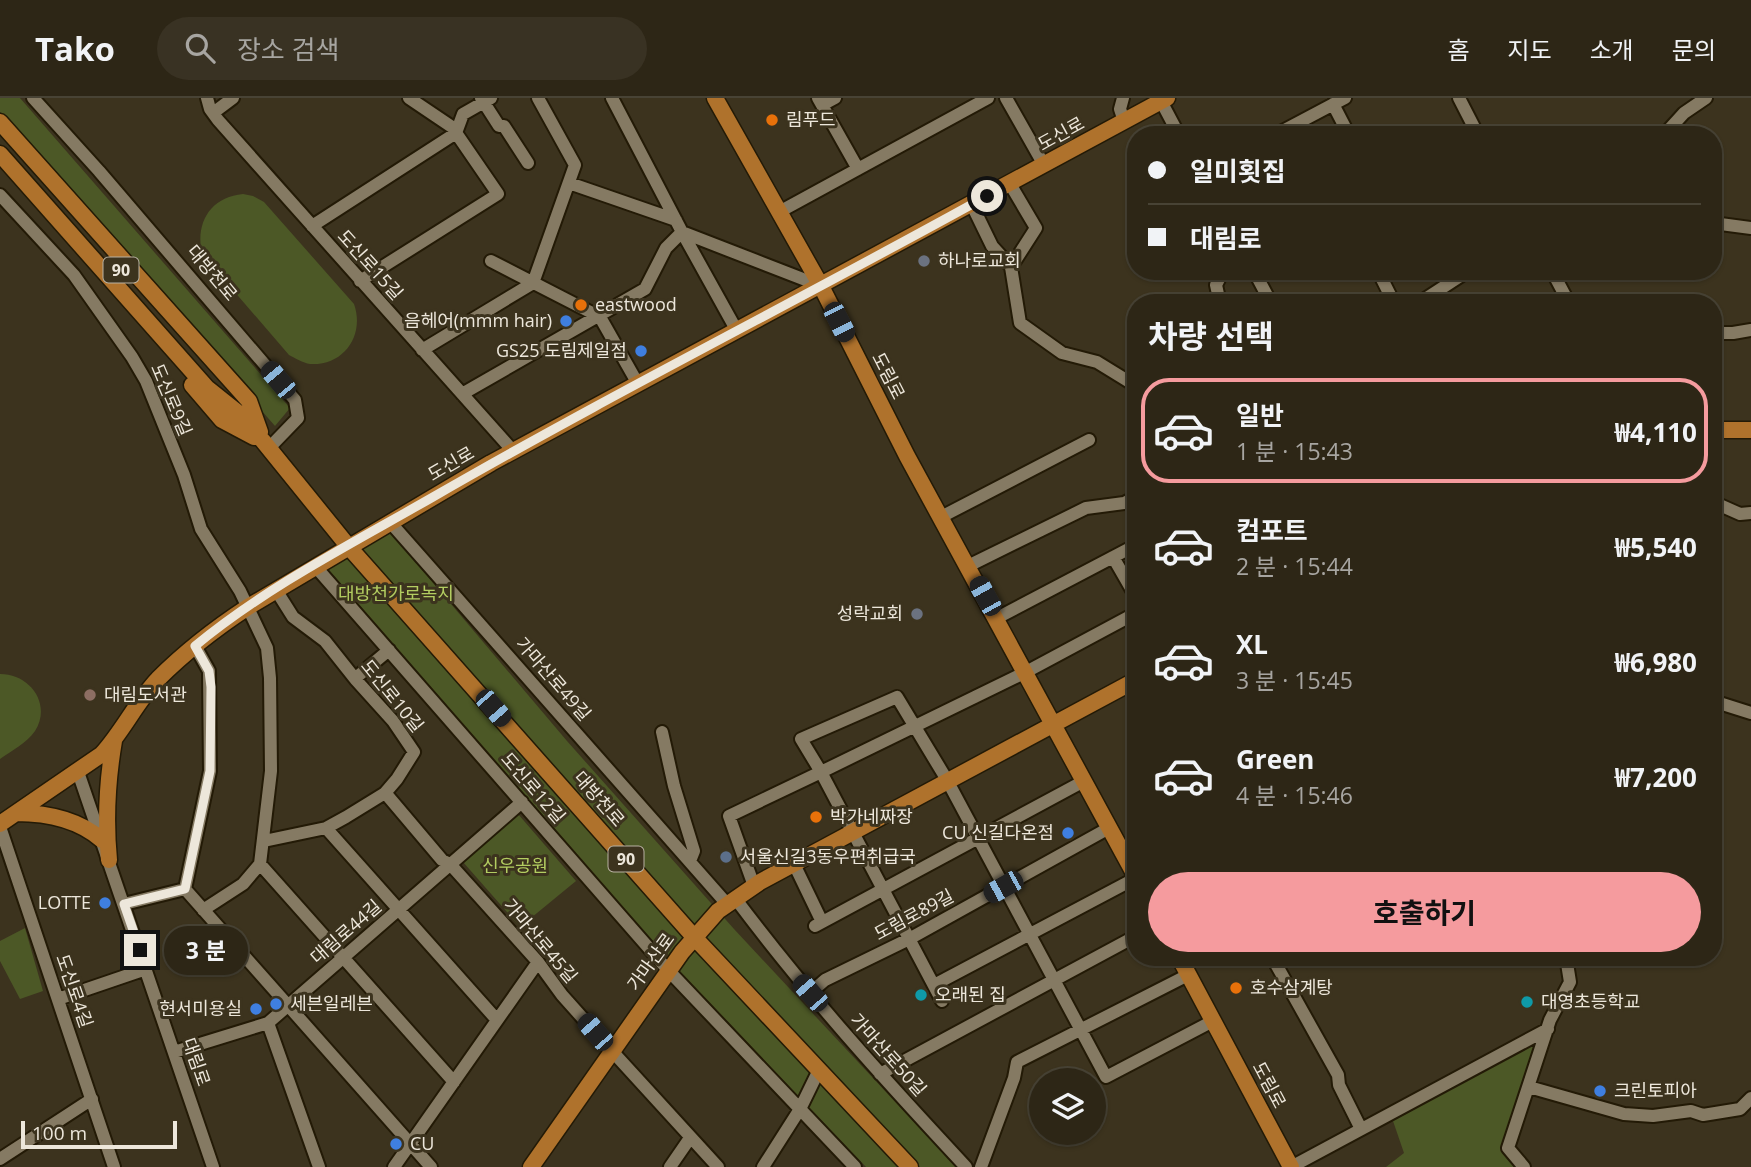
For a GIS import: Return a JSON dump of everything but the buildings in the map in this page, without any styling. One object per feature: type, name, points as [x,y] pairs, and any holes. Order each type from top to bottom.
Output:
[{"type":"main road","name":"도림로","points":[[715,98],[821,286],[941,517],[1127,861]]},
{"type":"main road","name":"도신로","points":[[0,825],[102,754],[157,681],[195,646],[248,607],[513,451],[1164,100]]},
{"type":"main road","points":[[0,122],[249,401],[266,445]]},
{"type":"main road","name":"대방천로","points":[[0,132],[217,380],[237,412],[348,546],[694,937],[909,1167]]},
{"type":"main road","name":"대방천로","points":[[0,154],[207,388],[237,412]]},
{"type":"main road","points":[[0,166],[49,218],[222,420],[266,445]]},
{"type":"main road","points":[[1722,430],[1751,430]]},
{"type":"main road","name":"가마산로","points":[[531,1167],[668,970],[694,937],[731,901],[947,780],[1127,685]]},
{"type":"main road","points":[[109,860],[107,785],[115,740]]},
{"type":"main road","points":[[16,813],[64,818],[91,830],[102,840]]},
{"type":"main road","name":"도림로","points":[[1184,966],[1291,1167]]},
{"type":"street","name":"대방천로","points":[[33,98],[295,400],[298,418],[266,445]]},
{"type":"street","name":"도신로15길","points":[[207,98],[213,113],[513,451]]},
{"type":"street","points":[[213,113],[233,98]]},
{"type":"street","points":[[360,281],[498,194],[452,127],[409,98]]},
{"type":"street","points":[[422,350],[533,282],[575,165],[538,98]]},
{"type":"street","points":[[612,98],[737,331]]},
{"type":"street","points":[[835,98],[820,102],[858,169]]},
{"type":"street","points":[[779,212],[988,98]]},
{"type":"street","points":[[1006,98],[1044,165]]},
{"type":"street","points":[[1123,98],[1120,108],[1124,121]]},
{"type":"street","points":[[1459,98],[1473,126]]},
{"type":"street","points":[[1672,126],[1684,113],[1706,98]]},
{"type":"street","points":[[312,226],[456,133],[463,114],[485,99],[499,126],[504,126],[528,163]]},
{"type":"street","points":[[1164,100],[1176,126]]},
{"type":"street","points":[[1292,126],[1339,101],[1346,126]]},
{"type":"street","points":[[569,183],[821,286]]},
{"type":"street","points":[[1010,184],[1036,228],[1011,267]]},
{"type":"street","name":"도신로9길","points":[[0,195],[74,275],[132,357],[146,381],[184,475],[201,529],[248,607],[267,648],[271,771],[260,864]]},
{"type":"street","points":[[972,205],[992,246],[1011,267],[1020,323],[1062,354],[1077,355],[1097,362],[1127,380]]},
{"type":"street","points":[[1722,224],[1751,228]]},
{"type":"street","points":[[462,394],[645,289],[679,226]]},
{"type":"street","points":[[491,261],[600,317],[638,384]]},
{"type":"street","points":[[1433,294],[1454,280]]},
{"type":"street","points":[[1722,333],[1751,330]]},
{"type":"street","points":[[941,517],[1088,440]]},
{"type":"street","points":[[968,566],[1086,508],[1127,502]]},
{"type":"street","points":[[1722,506],[1740,514],[1751,513]]},
{"type":"street","name":"가마산로49길","points":[[390,522],[690,861],[731,901]]},
{"type":"street","points":[[997,618],[1127,550]]},
{"type":"street","points":[[1114,557],[1127,581]]},
{"type":"street","name":"도신로12길","points":[[315,566],[668,970],[855,1167]]},
{"type":"street","name":"도신로10길","points":[[264,841],[326,828],[387,791],[414,752],[393,722],[325,641],[293,617],[276,590]]},
{"type":"street","points":[[754,886],[729,816],[1026,672],[1127,618]]},
{"type":"street","points":[[185,889],[210,771],[210,679],[204,659],[195,646]]},
{"type":"street","points":[[355,680],[388,649]]},
{"type":"street","points":[[942,1001],[801,738],[897,697],[947,780],[1106,1077],[1213,1021]]},
{"type":"street","points":[[1722,704],[1751,713]]},
{"type":"street","points":[[662,732],[674,786],[694,851],[690,861]]},
{"type":"street","name":"대림로","points":[[78,772],[213,1167]]},
{"type":"street","points":[[794,864],[819,924],[1084,781]]},
{"type":"street","name":"가마산로45길","points":[[387,791],[387,795],[442,860],[450,864],[538,961],[562,995],[718,1167]]},
{"type":"street","name":"대림로44길","points":[[174,1052],[268,1023],[522,802]]},
{"type":"street","name":"도신로4길","points":[[0,825],[114,1167]]},
{"type":"street","points":[[326,828],[497,1020]]},
{"type":"street","name":"도림로89길","points":[[810,993],[825,980],[909,939],[1109,828]]},
{"type":"street","points":[[203,910],[243,884],[260,864],[454,1082]]},
{"type":"street","points":[[934,985],[1127,882]]},
{"type":"street","points":[[124,904],[185,889]]},
{"type":"street","points":[[185,889],[431,1167]]},
{"type":"street","name":"가마산로50길","points":[[731,901],[880,1074],[966,1167]]},
{"type":"street","points":[[880,1074],[1127,941]]},
{"type":"street","points":[[394,1167],[538,961]]},
{"type":"street","points":[[1277,966],[1338,1076],[1339,1085],[1360,1129]]},
{"type":"street","points":[[1524,1167],[1508,1148],[1548,1029],[1570,982],[1567,966]]},
{"type":"street","points":[[58,999],[146,969]]},
{"type":"street","points":[[981,1167],[1014,1078],[1017,1062],[1188,975]]},
{"type":"street","points":[[268,1023],[319,1167]]},
{"type":"street","points":[[1291,1167],[1548,1029]]},
{"type":"street","points":[[763,1167],[800,1109],[819,1070]]},
{"type":"street","points":[[1529,1087],[1624,1114],[1653,1116],[1691,1111],[1703,1115],[1740,1109],[1751,1098]]},
{"type":"street","points":[[0,1159],[92,1099]]},
{"type":"street","points":[[670,1167],[690,1138]]},
{"type":"green space","points":[[0,98],[20,98],[290,408],[275,426],[0,112]]},
{"type":"green space","points":[[243,194],[264,202],[354,304],[357,327],[354,337],[342,354],[333,360],[310,364],[289,355],[202,254],[201,232],[208,213],[222,200]]},
{"type":"green space","name":"대방천가로녹지","points":[[390,532],[567,741],[734,929],[956,1167],[866,1167],[659,950],[328,569]]},
{"type":"green space","points":[[0,674],[11,675],[29,685],[35,692],[41,711],[40,721],[32,735],[0,759]]},
{"type":"green space","name":"신우공원","points":[[518,814],[576,881],[520,927],[463,862]]},
{"type":"green space","points":[[25,928],[43,991],[20,999],[0,961],[0,941]]},
{"type":"green space","points":[[1536,1042],[1529,1087],[1501,1150],[1516,1167],[1386,1167],[1404,1153],[1393,1121]]},
{"type":"place","name":"림푸드","points":[[772,120]]},
{"type":"place","name":"하나로교회","points":[[924,261]]},
{"type":"place","name":"eastwood","points":[[581,305]]},
{"type":"place","name":"음헤어(mmm hair)","points":[[566,321]]},
{"type":"place","name":"GS25 도림제일점","points":[[641,351]]},
{"type":"place","name":"성락교회","points":[[917,614]]},
{"type":"place","name":"대림도서관","points":[[90,695]]},
{"type":"place","name":"박가네짜장","points":[[816,817]]},
{"type":"place","name":"CU 신길다온점","points":[[1068,833]]},
{"type":"place","name":"서울신길3동우편취급국","points":[[726,857]]},
{"type":"place","name":"LOTTE","points":[[105,903]]},
{"type":"place","name":"호수삼계탕","points":[[1236,988]]},
{"type":"place","name":"오래된 집","points":[[921,995]]},
{"type":"place","name":"대영초등학교","points":[[1527,1002]]},
{"type":"place","name":"세븐일레븐","points":[[276,1004]]},
{"type":"place","name":"현서미용실","points":[[256,1009]]},
{"type":"place","name":"크린토피아","points":[[1600,1091]]},
{"type":"place","name":"CU","points":[[396,1144]]},
{"type":"route","points":[[140,950],[124,904],[185,889],[210,771],[211,687],[209,671],[195,646],[248,607],[491,463],[987,196]]}]
